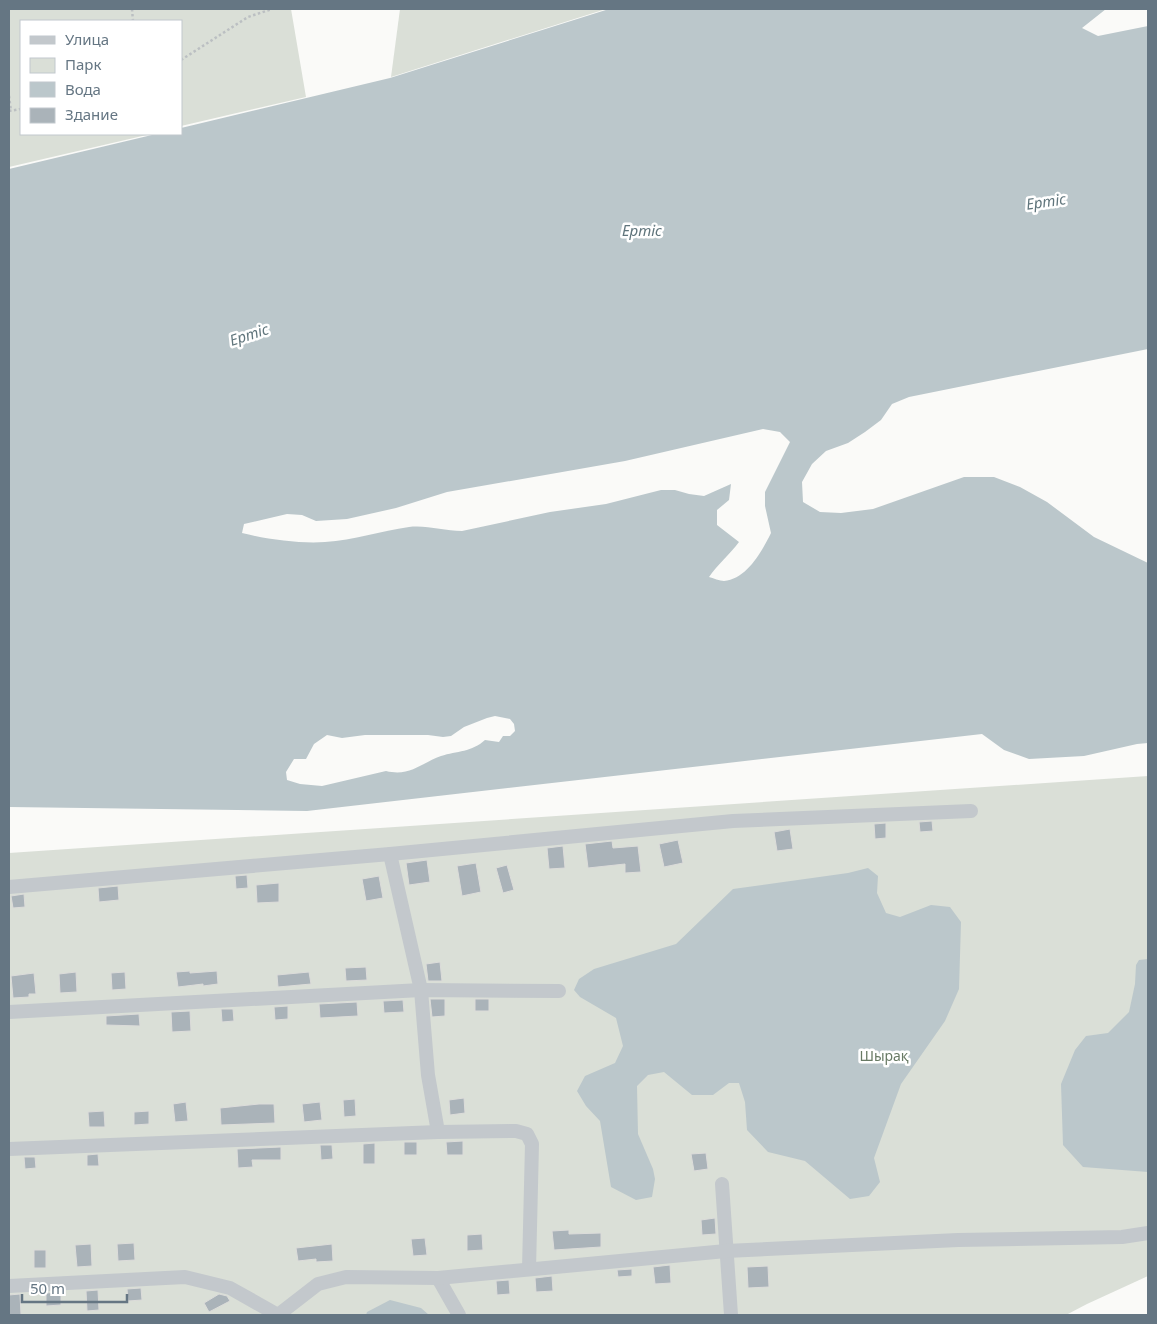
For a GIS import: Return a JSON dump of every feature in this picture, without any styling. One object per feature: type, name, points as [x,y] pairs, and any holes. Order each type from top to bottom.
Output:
[{"type":"street","points":[[9,887],[390,854],[732,821],[971,811]]},
{"type":"street","points":[[390,854],[421,990],[428,1075],[438,1132]]},
{"type":"street","points":[[9,1012],[421,990],[560,991]]},
{"type":"street","points":[[9,1149],[438,1132],[516,1131],[527,1134],[532,1144],[529,1270]]},
{"type":"street","points":[[722,1184],[731,1315]]},
{"type":"street","points":[[9,1286],[185,1277],[230,1288],[278,1315],[318,1284],[346,1277],[438,1278],[726,1251],[958,1240],[1122,1237],[1148,1233]]},
{"type":"street","points":[[438,1278],[459,1315]]},
{"type":"path","points":[[182,59],[248,17],[272,9]]},
{"type":"path","points":[[9,96],[10,111]]},
{"type":"green space","points":[[9,9],[291,9],[306,97],[182,126],[182,20],[20,20],[20,135],[147,135],[9,167]]},
{"type":"green space","points":[[400,9],[606,9],[391,77]]},
{"type":"green space","name":"Шырақ","points":[[1148,776],[1148,1276],[1066,1315],[9,1315],[9,853]]},
{"type":"water","name":"Ертіс","points":[[609,9],[1106,9],[1082,28],[1098,36],[1148,26],[1148,349],[909,397],[892,404],[881,420],[865,432],[848,443],[826,451],[812,464],[802,482],[803,502],[820,512],[841,513],[873,509],[964,477],[994,477],[1020,487],[1047,502],[1094,537],[1148,563],[1148,743],[1084,756],[1029,759],[1004,750],[982,734],[307,811],[9,807],[9,169],[152,135],[182,135],[182,128],[390,78]],"holes":[[[763,429],[780,432],[790,442],[765,492],[765,506],[771,533],[758,556],[747,570],[732,579],[724,581],[709,577],[739,542],[717,525],[717,510],[729,500],[731,484],[704,496],[675,490],[661,490],[606,504],[550,512],[462,531],[409,527],[336,541],[316,542],[284,540],[242,533],[244,524],[287,514],[302,515],[316,521],[347,519],[396,508],[447,492],[625,461]],[[495,716],[510,719],[514,724],[515,731],[510,736],[503,736],[499,742],[485,740],[475,747],[441,756],[409,771],[386,771],[322,786],[300,784],[287,780],[286,772],[294,759],[306,759],[314,744],[327,735],[342,738],[365,735],[428,735],[443,737],[451,736],[464,727],[487,718]]]},
{"type":"water","points":[[868,868],[878,876],[877,893],[886,913],[900,917],[931,905],[950,907],[961,922],[959,989],[945,1021],[901,1084],[874,1158],[880,1182],[869,1196],[850,1199],[805,1161],[768,1152],[747,1130],[745,1102],[739,1083],[729,1083],[713,1095],[692,1095],[664,1072],[648,1075],[637,1086],[638,1134],[653,1169],[655,1179],[652,1197],[636,1200],[611,1187],[600,1121],[586,1106],[577,1091],[585,1076],[615,1063],[623,1046],[616,1018],[580,997],[574,990],[579,979],[594,969],[676,944],[733,889],[848,873]]},
{"type":"water","points":[[1148,959],[1148,1172],[1083,1167],[1063,1145],[1061,1084],[1075,1050],[1086,1036],[1108,1033],[1129,1012],[1135,984],[1136,965],[1139,960]]},
{"type":"water","points":[[390,1300],[421,1308],[429,1315],[366,1315],[367,1312]]},
{"type":"building","points":[[932,821],[933,831],[920,832],[919,822]]},
{"type":"building","points":[[886,823],[886,838],[875,839],[874,824]]},
{"type":"building","points":[[790,829],[793,849],[777,851],[774,832]]},
{"type":"building","points":[[678,840],[683,863],[664,867],[659,844]]},
{"type":"building","points":[[612,841],[613,848],[638,846],[641,872],[625,873],[625,864],[588,868],[585,844]]},
{"type":"building","points":[[563,846],[565,868],[549,869],[547,848]]},
{"type":"building","points":[[427,860],[430,882],[409,885],[406,863]]},
{"type":"building","points":[[476,863],[481,892],[462,896],[457,866]]},
{"type":"building","points":[[507,865],[514,890],[503,893],[496,868]]},
{"type":"building","points":[[247,875],[248,888],[236,889],[235,876]]},
{"type":"building","points":[[379,876],[383,898],[366,901],[362,879]]},
{"type":"building","points":[[279,883],[279,902],[257,903],[256,885]]},
{"type":"building","points":[[118,886],[119,900],[99,902],[98,888]]},
{"type":"building","points":[[24,894],[25,907],[13,908],[11,896]]},
{"type":"building","points":[[440,962],[442,981],[428,981],[426,964]]},
{"type":"building","points":[[366,967],[367,980],[346,981],[345,968]]},
{"type":"building","points":[[190,971],[190,973],[217,971],[218,984],[178,987],[176,972]]},
{"type":"building","points":[[76,972],[77,992],[60,993],[59,974]]},
{"type":"building","points":[[125,972],[126,989],[112,990],[111,973]]},
{"type":"building","points":[[309,972],[311,984],[278,987],[277,975]]},
{"type":"building","points":[[34,973],[36,994],[29,994],[29,997],[13,998],[11,976]]},
{"type":"building","points":[[430,999],[445,999],[445,1016],[432,1017]]},
{"type":"building","points":[[475,999],[489,999],[489,1011],[475,1011]]},
{"type":"building","points":[[403,1000],[404,1012],[384,1013],[383,1001]]},
{"type":"building","points":[[357,1002],[358,1016],[320,1018],[319,1004]]},
{"type":"building","points":[[288,1006],[288,1019],[275,1020],[274,1007]]},
{"type":"building","points":[[221,1009],[233,1009],[234,1021],[222,1022]]},
{"type":"building","points":[[190,1011],[191,1031],[172,1032],[171,1012]]},
{"type":"building","points":[[139,1014],[140,1026],[106,1025],[106,1016]]},
{"type":"building","points":[[464,1098],[465,1113],[450,1115],[449,1100]]},
{"type":"building","points":[[355,1099],[356,1116],[344,1117],[343,1100]]},
{"type":"building","points":[[186,1102],[188,1121],[175,1122],[173,1104]]},
{"type":"building","points":[[320,1102],[322,1120],[304,1122],[302,1104]]},
{"type":"building","points":[[274,1104],[275,1123],[221,1125],[220,1108]]},
{"type":"building","points":[[104,1111],[105,1127],[89,1127],[88,1112]]},
{"type":"building","points":[[149,1111],[149,1124],[134,1125],[134,1112]]},
{"type":"building","points":[[463,1141],[463,1155],[447,1155],[446,1142]]},
{"type":"building","points":[[404,1142],[417,1142],[417,1155],[404,1155]]},
{"type":"building","points":[[375,1143],[375,1164],[363,1164],[363,1144]]},
{"type":"building","points":[[320,1145],[332,1145],[333,1159],[321,1160]]},
{"type":"building","points":[[281,1147],[281,1160],[252,1160],[253,1167],[238,1168],[237,1149]]},
{"type":"building","points":[[706,1153],[708,1169],[694,1171],[691,1154]]},
{"type":"building","points":[[98,1154],[99,1166],[87,1166],[87,1155]]},
{"type":"building","points":[[24,1157],[35,1157],[36,1168],[25,1169]]},
{"type":"building","points":[[715,1218],[716,1234],[702,1235],[701,1220]]},
{"type":"building","points":[[569,1230],[569,1234],[601,1233],[601,1247],[554,1250],[552,1231]]},
{"type":"building","points":[[482,1234],[483,1250],[467,1251],[467,1235]]},
{"type":"building","points":[[425,1238],[427,1255],[413,1256],[411,1239]]},
{"type":"building","points":[[134,1243],[135,1260],[118,1261],[117,1244]]},
{"type":"building","points":[[91,1244],[92,1266],[77,1267],[75,1245]]},
{"type":"building","points":[[332,1244],[333,1261],[316,1262],[316,1259],[298,1261],[296,1248]]},
{"type":"building","points":[[34,1250],[46,1250],[46,1268],[34,1268]]},
{"type":"building","points":[[670,1265],[671,1283],[655,1284],[653,1267]]},
{"type":"building","points":[[768,1266],[769,1287],[748,1288],[747,1267]]},
{"type":"building","points":[[632,1269],[632,1276],[618,1277],[617,1270]]},
{"type":"building","points":[[552,1276],[553,1291],[536,1292],[535,1278]]},
{"type":"building","points":[[509,1280],[510,1294],[497,1295],[496,1281]]},
{"type":"building","points":[[141,1288],[142,1300],[128,1301],[127,1289]]},
{"type":"building","points":[[98,1290],[99,1310],[87,1311],[86,1291]]},
{"type":"building","points":[[61,1292],[61,1305],[46,1306],[46,1293]]},
{"type":"building","points":[[20,1294],[21,1315],[9,1315],[9,1295]]},
{"type":"building","points":[[219,1294],[227,1296],[230,1301],[209,1312],[204,1303]]}]
